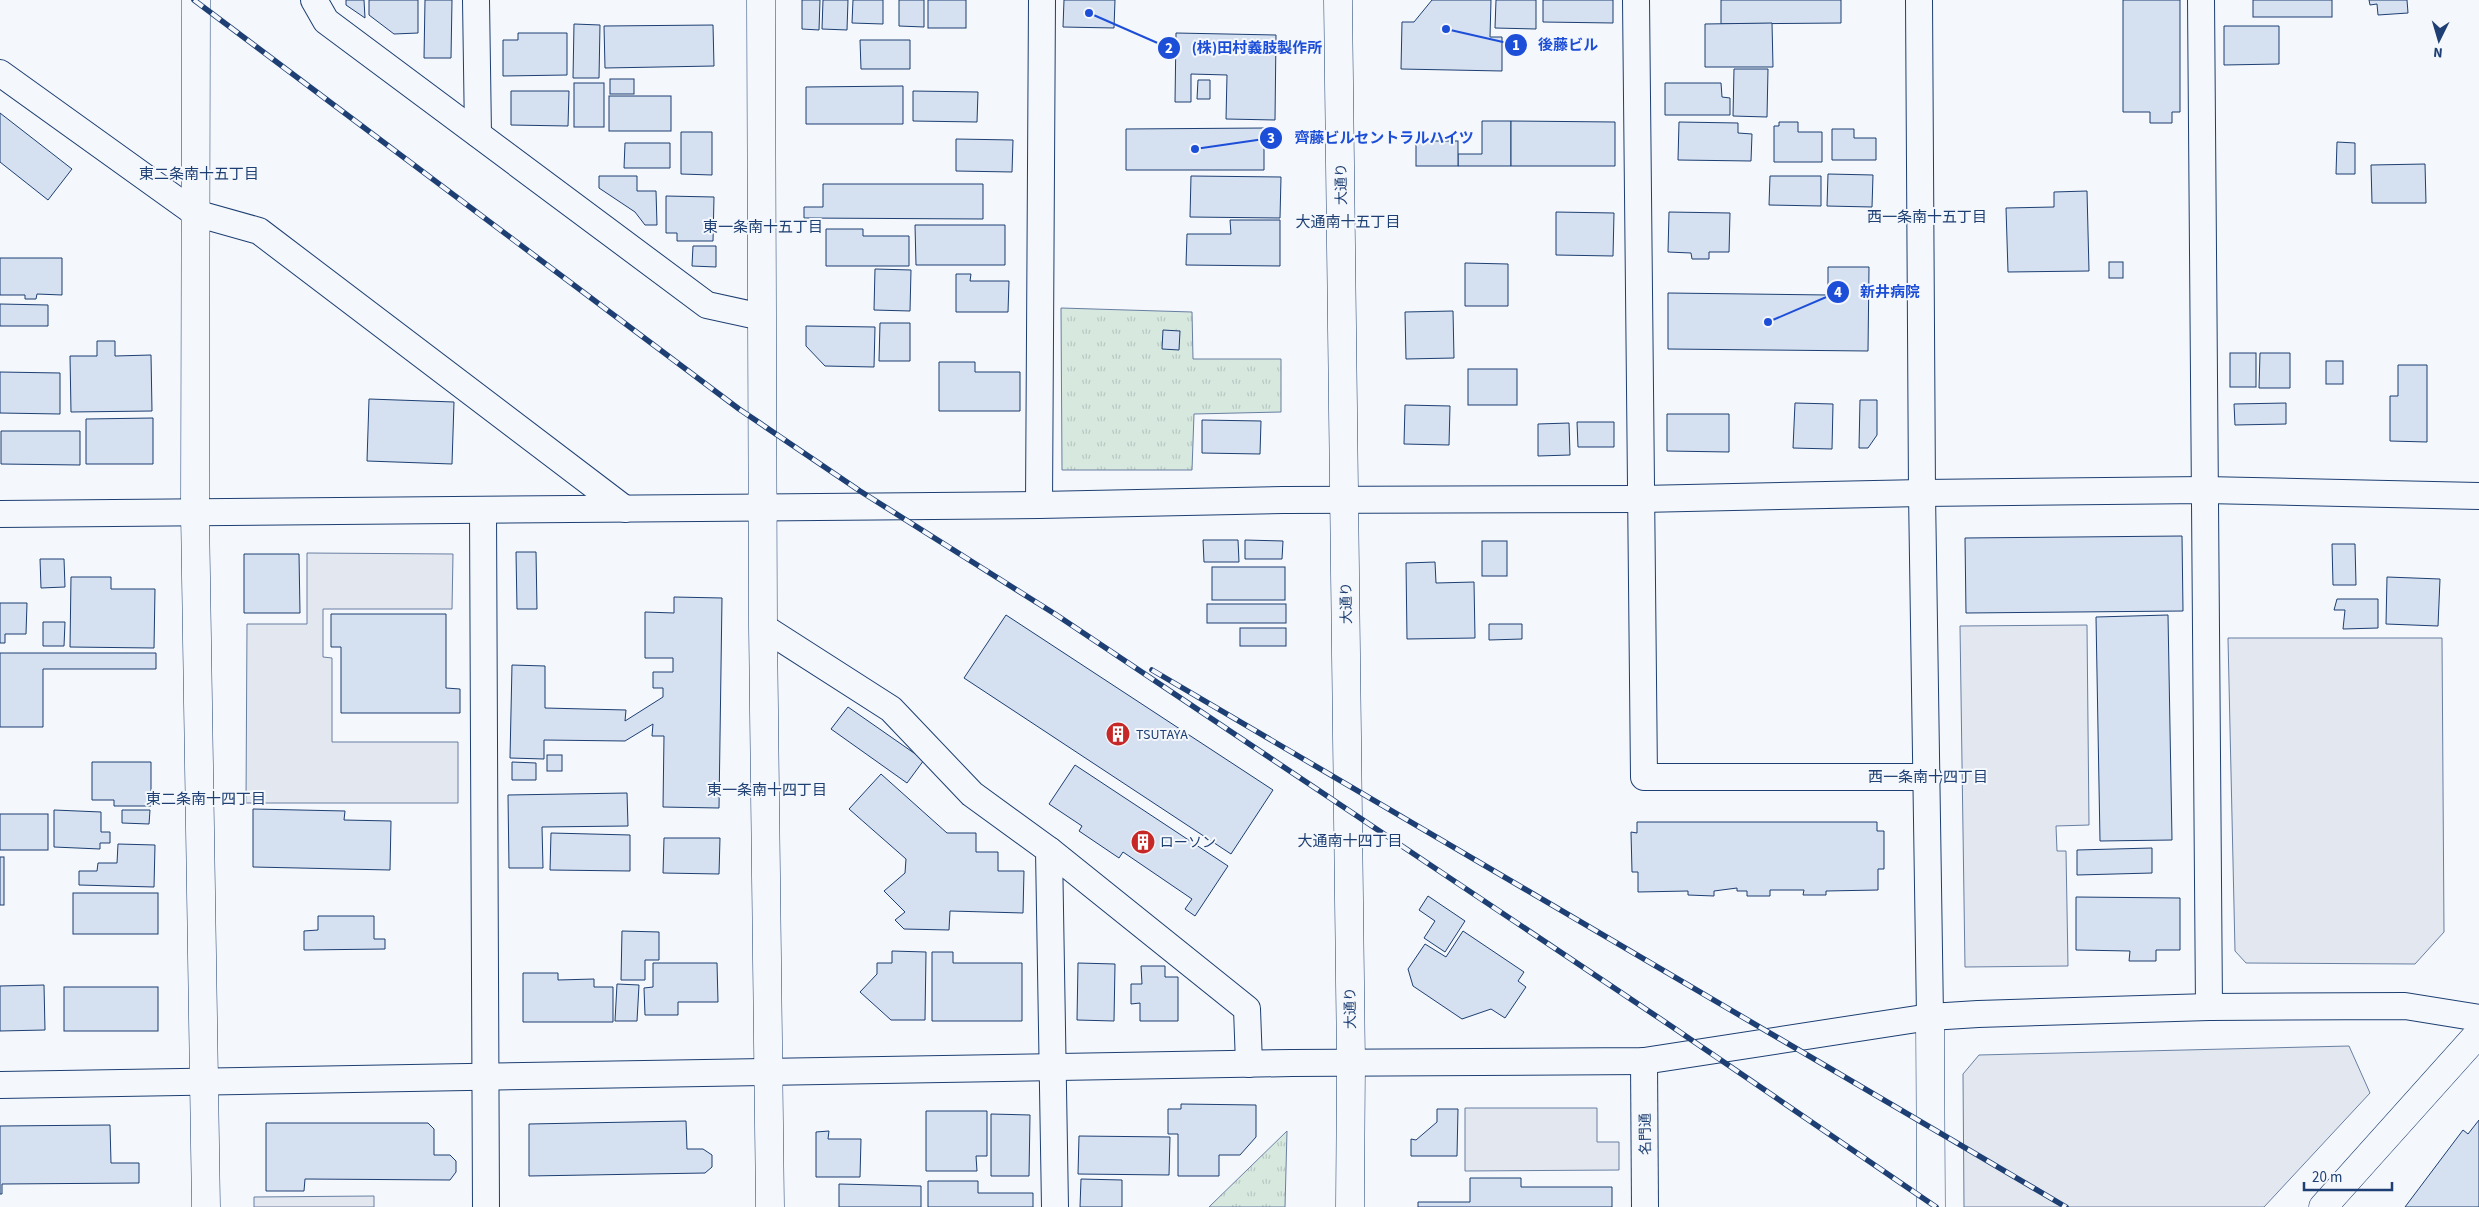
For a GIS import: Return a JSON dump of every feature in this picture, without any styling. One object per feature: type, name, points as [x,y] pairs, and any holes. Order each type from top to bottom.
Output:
[{"type":"main road","points":[[196,0],[194,513],[206,1207]]},
{"type":"main road","points":[[761,0],[763,627],[770,1207]]},
{"type":"main road","name":"大通り","points":[[1338,0],[1351,1063],[1350,1207]]},
{"type":"main road","points":[[1930,1017],[1932,1207]]},
{"type":"main road","points":[[2323,1207],[2479,1033]]},
{"type":"street","points":[[314,0],[326,21],[707,305],[762,317]]},
{"type":"street","points":[[476,0],[478,134]]},
{"type":"street","points":[[1040,505],[1042,0]]},
{"type":"street","points":[[1636,0],[1644,777],[1928,777]]},
{"type":"street","points":[[1919,0],[1922,493],[1928,777],[1930,1017]]},
{"type":"street","points":[[2201,0],[2209,1007]]},
{"type":"street","points":[[0,73],[195,213],[259,231],[625,509]]},
{"type":"street","points":[[0,514],[763,508],[1344,500],[1641,499],[1922,493],[2205,490],[2479,496]]},
{"type":"street","points":[[483,510],[486,1207]]},
{"type":"street","points":[[763,627],[891,709],[972,794],[1049,850],[1247,1009],[1249,1064]]},
{"type":"street","points":[[1049,850],[1055,1207]]},
{"type":"street","points":[[0,1085],[1052,1069],[1249,1064],[1644,1061],[1930,1017],[2209,1007],[2405,1006],[2479,1018]]},
{"type":"street","name":"名門通","points":[[1644,1061],[1645,1207]]},
{"type":"green space","points":[[1061,308],[1192,312],[1193,359],[1281,359],[1281,412],[1194,414],[1192,470],[1062,470]]},
{"type":"green space","points":[[1287,1131],[1285,1207],[1209,1207]]},
{"type":"shaded area","points":[[307,553],[453,554],[452,609],[323,609],[323,657],[332,658],[332,742],[458,742],[458,803],[246,803],[247,624],[307,624]]},
{"type":"shaded area","points":[[2087,625],[2089,825],[2056,826],[2057,851],[2066,851],[2068,966],[1965,967],[1960,626]]},
{"type":"shaded area","points":[[2228,638],[2442,638],[2444,932],[2415,964],[2246,963],[2235,951]]},
{"type":"shaded area","points":[[2349,1046],[2370,1093],[2264,1207],[1964,1207],[1963,1074],[1979,1055]]},
{"type":"shaded area","points":[[1465,1108],[1597,1108],[1597,1142],[1619,1142],[1619,1170],[1465,1171]]},
{"type":"shaded area","points":[[374,1196],[374,1207],[254,1207],[254,1197]]},
{"type":"building","points":[[346,0],[364,0],[365,18],[346,5]]},
{"type":"building","points":[[369,0],[418,0],[418,33],[394,34],[369,15]]},
{"type":"building","points":[[425,0],[452,0],[451,58],[424,58]]},
{"type":"building","points":[[802,0],[820,0],[819,30],[802,29]]},
{"type":"building","points":[[823,0],[848,0],[847,30],[822,29]]},
{"type":"building","points":[[853,0],[883,0],[883,24],[852,23]]},
{"type":"building","points":[[899,0],[924,0],[924,27],[899,26]]},
{"type":"building","points":[[928,0],[966,0],[966,28],[928,28]]},
{"type":"building","points":[[1064,0],[1115,0],[1114,28],[1063,27]]},
{"type":"building","points":[[1432,0],[1491,0],[1490,37],[1502,37],[1502,71],[1401,69],[1402,22],[1414,22]]},
{"type":"building","points":[[1496,0],[1536,0],[1536,29],[1495,28]]},
{"type":"building","points":[[1543,0],[1613,0],[1613,23],[1543,22]]},
{"type":"building","points":[[1721,0],[1841,0],[1841,23],[1721,24]]},
{"type":"building","points":[[2123,0],[2180,0],[2180,112],[2172,112],[2172,123],[2150,123],[2150,112],[2123,112]]},
{"type":"building","points":[[2253,0],[2332,0],[2332,17],[2253,17]]},
{"type":"building","points":[[2369,0],[2407,0],[2408,13],[2378,15],[2377,4],[2370,5]]},
{"type":"building","points":[[1772,23],[1773,67],[1705,67],[1705,24]]},
{"type":"building","points":[[574,24],[600,25],[599,78],[573,78]]},
{"type":"building","points":[[713,25],[714,66],[605,68],[604,26]]},
{"type":"building","points":[[2224,26],[2279,26],[2279,64],[2224,65]]},
{"type":"building","points":[[518,33],[567,33],[567,75],[503,76],[503,40],[518,40]]},
{"type":"building","points":[[1176,33],[1276,35],[1275,120],[1226,119],[1227,75],[1191,74],[1191,102],[1175,102]]},
{"type":"building","points":[[860,40],[910,40],[910,69],[861,69]]},
{"type":"building","points":[[1734,69],[1768,69],[1767,117],[1733,116]]},
{"type":"building","points":[[610,79],[634,79],[634,94],[610,94]]},
{"type":"building","points":[[1198,80],[1210,80],[1210,99],[1197,99]]},
{"type":"building","points":[[574,83],[604,83],[604,127],[574,127]]},
{"type":"building","points":[[1665,83],[1721,83],[1722,97],[1730,98],[1730,115],[1665,115]]},
{"type":"building","points":[[903,86],[903,124],[806,124],[806,87]]},
{"type":"building","points":[[511,91],[569,91],[568,126],[511,125]]},
{"type":"building","points":[[913,91],[978,92],[977,122],[913,121]]},
{"type":"building","points":[[609,96],[671,96],[671,131],[609,131]]},
{"type":"building","points":[[0,113],[72,169],[48,200],[0,162]]},
{"type":"building","points":[[1482,121],[1511,121],[1511,166],[1458,166],[1458,154],[1482,154]]},
{"type":"building","points":[[1511,121],[1615,122],[1615,166],[1511,166]]},
{"type":"building","points":[[1679,122],[1738,123],[1738,133],[1752,134],[1751,161],[1678,160]]},
{"type":"building","points":[[1779,122],[1798,122],[1798,132],[1822,132],[1822,162],[1774,162],[1774,126],[1779,126]]},
{"type":"building","points":[[1264,128],[1264,170],[1126,170],[1126,129]]},
{"type":"building","points":[[1832,129],[1854,129],[1854,138],[1876,138],[1876,160],[1832,160]]},
{"type":"building","points":[[681,132],[712,132],[712,175],[681,174]]},
{"type":"building","points":[[956,139],[1013,140],[1012,172],[956,171]]},
{"type":"building","points":[[1416,141],[1458,141],[1458,166],[1416,166]]},
{"type":"building","points":[[2337,142],[2355,143],[2355,174],[2336,174]]},
{"type":"building","points":[[625,143],[670,143],[670,168],[624,168]]},
{"type":"building","points":[[2425,164],[2426,203],[2372,203],[2371,165]]},
{"type":"building","points":[[1828,174],[1873,175],[1872,207],[1827,206]]},
{"type":"building","points":[[599,176],[637,176],[637,191],[656,191],[657,225],[645,225],[635,212],[599,188]]},
{"type":"building","points":[[1191,176],[1281,177],[1280,218],[1190,217]]},
{"type":"building","points":[[1770,176],[1821,176],[1821,206],[1769,205]]},
{"type":"building","points":[[823,184],[983,184],[983,219],[804,218],[804,207],[823,207]]},
{"type":"building","points":[[2087,191],[2089,271],[2008,272],[2006,208],[2054,207],[2054,192]]},
{"type":"building","points":[[666,196],[714,197],[713,241],[677,241],[677,233],[666,233]]},
{"type":"building","points":[[1556,212],[1614,213],[1613,256],[1556,255]]},
{"type":"building","points":[[1669,212],[1730,213],[1729,252],[1709,252],[1709,259],[1692,259],[1691,253],[1668,252]]},
{"type":"building","points":[[1230,220],[1280,220],[1280,266],[1186,265],[1187,234],[1231,234]]},
{"type":"building","points":[[915,225],[1005,225],[1005,265],[916,265]]},
{"type":"building","points":[[826,229],[863,229],[863,236],[909,236],[909,266],[826,266]]},
{"type":"building","points":[[693,246],[716,246],[716,267],[692,266]]},
{"type":"building","points":[[0,258],[62,258],[62,295],[37,294],[36,299],[25,299],[25,295],[0,295]]},
{"type":"building","points":[[2109,262],[2123,262],[2123,278],[2109,278]]},
{"type":"building","points":[[1465,263],[1508,264],[1508,306],[1465,306]]},
{"type":"building","points":[[1828,267],[1869,267],[1868,351],[1668,349],[1668,293],[1828,295]]},
{"type":"building","points":[[875,269],[911,270],[910,311],[874,310]]},
{"type":"building","points":[[956,274],[971,274],[970,281],[1009,281],[1008,312],[956,312]]},
{"type":"building","points":[[0,304],[48,305],[48,326],[0,326]]},
{"type":"building","points":[[1453,311],[1454,358],[1406,359],[1405,312]]},
{"type":"building","points":[[880,323],[910,323],[910,361],[879,361]]},
{"type":"building","points":[[806,326],[875,327],[874,367],[825,366],[806,346]]},
{"type":"building","points":[[1163,330],[1180,331],[1179,350],[1162,349]]},
{"type":"building","points":[[97,341],[115,341],[115,356],[151,355],[152,411],[71,412],[70,356],[97,356]]},
{"type":"building","points":[[2230,353],[2256,353],[2256,387],[2230,387]]},
{"type":"building","points":[[2260,353],[2290,353],[2290,388],[2259,388]]},
{"type":"building","points":[[2326,361],[2343,361],[2343,384],[2326,384]]},
{"type":"building","points":[[939,362],[975,362],[975,372],[1020,372],[1020,411],[939,411]]},
{"type":"building","points":[[2398,365],[2427,365],[2427,442],[2390,441],[2390,396],[2398,396]]},
{"type":"building","points":[[1468,369],[1517,369],[1517,405],[1468,405]]},
{"type":"building","points":[[0,372],[60,373],[60,414],[0,413]]},
{"type":"building","points":[[369,399],[454,402],[452,464],[367,461]]},
{"type":"building","points":[[1860,400],[1877,400],[1877,435],[1868,448],[1859,448]]},
{"type":"building","points":[[1795,403],[1833,404],[1832,449],[1793,448]]},
{"type":"building","points":[[2286,403],[2286,424],[2235,425],[2234,404]]},
{"type":"building","points":[[1405,405],[1450,406],[1449,445],[1404,444]]},
{"type":"building","points":[[1667,414],[1729,414],[1729,452],[1667,451]]},
{"type":"building","points":[[153,418],[153,464],[86,464],[86,419]]},
{"type":"building","points":[[1202,420],[1261,421],[1260,454],[1202,453]]},
{"type":"building","points":[[1577,422],[1614,422],[1614,447],[1578,447]]},
{"type":"building","points":[[1569,423],[1570,455],[1538,456],[1538,424]]},
{"type":"building","points":[[1,431],[80,431],[80,465],[1,464]]},
{"type":"building","points":[[2182,536],[2183,611],[1966,613],[1965,538]]},
{"type":"building","points":[[1203,540],[1238,540],[1239,562],[1204,562]]},
{"type":"building","points":[[1245,540],[1283,541],[1282,559],[1245,559]]},
{"type":"building","points":[[1482,541],[1507,541],[1507,576],[1482,576]]},
{"type":"building","points":[[2332,544],[2355,544],[2356,585],[2333,585]]},
{"type":"building","points":[[516,552],[536,552],[537,609],[517,609]]},
{"type":"building","points":[[244,554],[299,554],[300,613],[244,613]]},
{"type":"building","points":[[40,559],[64,559],[65,587],[41,588]]},
{"type":"building","points":[[1435,562],[1436,583],[1474,582],[1475,638],[1407,639],[1406,563]]},
{"type":"building","points":[[1212,567],[1285,567],[1285,600],[1212,600]]},
{"type":"building","points":[[71,577],[111,577],[111,589],[155,589],[154,648],[70,647]]},
{"type":"building","points":[[2387,577],[2440,579],[2438,626],[2386,624]]},
{"type":"building","points":[[674,597],[722,598],[719,808],[663,807],[664,736],[652,736],[653,724],[625,741],[544,740],[544,759],[510,758],[512,665],[545,666],[545,708],[626,710],[625,721],[663,697],[663,688],[653,688],[653,672],[673,672],[673,658],[645,658],[645,612],[674,613]]},
{"type":"building","points":[[2337,599],[2378,599],[2378,628],[2343,629],[2345,610],[2334,610]]},
{"type":"building","points":[[0,603],[27,603],[26,634],[5,634],[5,643],[0,643]]},
{"type":"building","points":[[1207,604],[1286,604],[1286,623],[1207,623]]},
{"type":"building","points":[[331,614],[446,614],[446,688],[460,689],[460,713],[341,713],[341,647],[331,647]]},
{"type":"building","name":"TSUTAYA","points":[[1006,615],[1273,790],[1231,854],[964,678]]},
{"type":"building","points":[[2168,615],[2172,840],[2100,841],[2096,617]]},
{"type":"building","points":[[43,622],[65,622],[64,646],[43,646]]},
{"type":"building","points":[[1489,624],[1522,624],[1522,639],[1489,640]]},
{"type":"building","points":[[1240,628],[1286,628],[1286,646],[1240,646]]},
{"type":"building","points":[[0,653],[156,653],[156,669],[43,669],[43,727],[0,727]]},
{"type":"building","points":[[848,707],[924,760],[907,783],[831,729]]},
{"type":"building","points":[[547,755],[562,755],[562,771],[547,771]]},
{"type":"building","points":[[92,762],[151,762],[151,806],[114,806],[114,800],[92,800]]},
{"type":"building","points":[[512,762],[536,763],[536,780],[512,780]]},
{"type":"building","name":"ローソン","points":[[1075,765],[1228,866],[1195,916],[1185,909],[1192,899],[1123,852],[1119,858],[1079,831],[1082,826],[1049,804]]},
{"type":"building","points":[[881,774],[947,833],[976,833],[976,852],[998,852],[998,871],[1024,871],[1023,913],[950,911],[949,930],[904,929],[895,920],[905,912],[884,891],[905,873],[906,859],[849,809]]},
{"type":"building","points":[[627,793],[628,826],[542,827],[543,868],[509,868],[508,795]]},
{"type":"building","points":[[253,809],[345,811],[344,820],[391,821],[390,870],[253,867]]},
{"type":"building","points":[[54,810],[101,812],[101,832],[110,832],[110,843],[100,843],[100,849],[54,847]]},
{"type":"building","points":[[122,810],[150,810],[149,824],[122,823]]},
{"type":"building","points":[[0,814],[48,814],[48,850],[0,850]]},
{"type":"building","points":[[1637,822],[1877,822],[1877,831],[1884,831],[1884,869],[1878,869],[1878,890],[1826,891],[1826,895],[1803,895],[1804,890],[1770,890],[1770,896],[1747,896],[1747,891],[1737,891],[1737,888],[1714,891],[1714,896],[1688,895],[1688,891],[1638,892],[1638,872],[1632,872],[1631,832],[1637,833]]},
{"type":"building","points":[[551,833],[630,835],[630,871],[550,870]]},
{"type":"building","points":[[664,838],[720,838],[719,874],[663,873]]},
{"type":"building","points":[[118,844],[155,845],[154,887],[79,885],[79,871],[97,871],[98,863],[117,863]]},
{"type":"building","points":[[2152,848],[2152,873],[2077,875],[2077,850]]},
{"type":"building","points":[[0,857],[4,857],[4,905],[0,905]]},
{"type":"building","points":[[73,893],[158,893],[158,934],[73,934]]},
{"type":"building","points":[[1428,896],[1465,921],[1445,952],[1424,938],[1435,921],[1419,910]]},
{"type":"building","points":[[2076,897],[2180,898],[2180,950],[2156,950],[2156,961],[2129,961],[2130,951],[2076,950]]},
{"type":"building","points":[[318,916],[374,916],[374,939],[385,939],[385,949],[304,950],[304,931],[318,930]]},
{"type":"building","points":[[622,931],[659,932],[659,960],[645,960],[645,980],[621,980]]},
{"type":"building","points":[[1463,931],[1524,972],[1518,981],[1526,987],[1505,1018],[1491,1009],[1462,1019],[1413,986],[1408,969],[1425,944],[1446,957]]},
{"type":"building","points":[[892,951],[926,952],[925,1020],[891,1020],[860,992],[877,974],[877,963],[892,963]]},
{"type":"building","points":[[932,952],[953,952],[953,963],[1022,963],[1022,1021],[932,1021]]},
{"type":"building","points":[[653,963],[717,963],[718,1002],[678,1002],[678,1015],[645,1015],[644,988],[653,987]]},
{"type":"building","points":[[1078,963],[1115,964],[1114,1021],[1077,1020]]},
{"type":"building","points":[[1141,966],[1165,966],[1165,977],[1178,977],[1178,1021],[1140,1021],[1140,1003],[1131,1004],[1131,984],[1142,984]]},
{"type":"building","points":[[523,973],[558,973],[558,980],[594,979],[594,987],[613,987],[613,1022],[523,1022]]},
{"type":"building","points":[[617,984],[639,985],[637,1021],[615,1021]]},
{"type":"building","points":[[44,985],[45,1030],[0,1031],[0,986]]},
{"type":"building","points":[[64,987],[158,987],[158,1031],[64,1031]]},
{"type":"building","points":[[1181,1104],[1256,1105],[1256,1137],[1240,1155],[1219,1155],[1219,1176],[1178,1176],[1178,1134],[1168,1134],[1168,1109],[1181,1109]]},
{"type":"building","points":[[1437,1109],[1458,1109],[1457,1156],[1411,1156],[1411,1139],[1416,1140],[1437,1122]]},
{"type":"building","points":[[926,1111],[987,1111],[987,1156],[976,1156],[977,1171],[926,1171]]},
{"type":"building","points":[[991,1114],[1030,1115],[1029,1176],[991,1176]]},
{"type":"building","points":[[2479,1120],[2479,1207],[2405,1207],[2463,1130],[2468,1134]]},
{"type":"building","points":[[686,1121],[687,1149],[703,1149],[712,1155],[712,1167],[705,1173],[529,1176],[529,1124]]},
{"type":"building","points":[[266,1123],[428,1123],[434,1129],[434,1155],[450,1155],[456,1161],[456,1172],[450,1180],[305,1179],[304,1191],[266,1191]]},
{"type":"building","points":[[110,1125],[111,1163],[139,1163],[139,1183],[2,1184],[2,1194],[0,1194],[0,1126]]},
{"type":"building","points":[[829,1131],[828,1139],[861,1139],[860,1177],[816,1177],[816,1132]]},
{"type":"building","points":[[1079,1136],[1170,1137],[1169,1175],[1078,1174]]},
{"type":"building","points":[[1470,1178],[1521,1178],[1521,1187],[1612,1187],[1612,1207],[1418,1207],[1418,1202],[1470,1202]]},
{"type":"building","points":[[1081,1179],[1122,1180],[1122,1207],[1080,1207]]},
{"type":"building","points":[[928,1181],[978,1181],[978,1193],[1033,1193],[1033,1207],[928,1207]]},
{"type":"building","points":[[839,1184],[921,1186],[921,1207],[839,1207]]},
{"type":"railway","points":[[194,0],[739,409],[860,491],[1055,614],[1671,1026],[1936,1207]]},
{"type":"railway","points":[[1152,670],[2066,1207]]},
{"type":"place","name":"(株)田村義肢製作所","points":[[1089,13]]},
{"type":"place","name":"後藤ビル","points":[[1446,29]]},
{"type":"place","name":"齊藤ビルセントラルハイツ","points":[[1195,149]]},
{"type":"place","name":"新井病院","points":[[1768,322]]},
{"type":"place","name":"TSUTAYA","points":[[1118,734]]},
{"type":"place","name":"ローソン","points":[[1143,842]]},
{"type":"district","name":"東二条南十五丁目","points":[[199,174]]},
{"type":"district","name":"西一条南十五丁目","points":[[1927,217]]},
{"type":"district","name":"大通南十五丁目","points":[[1348,222]]},
{"type":"district","name":"東一条南十五丁目","points":[[763,227]]},
{"type":"district","name":"西一条南十四丁目","points":[[1928,777]]},
{"type":"district","name":"東一条南十四丁目","points":[[767,790]]},
{"type":"district","name":"東二条南十四丁目","points":[[206,799]]},
{"type":"district","name":"大通南十四丁目","points":[[1350,841]]}]
